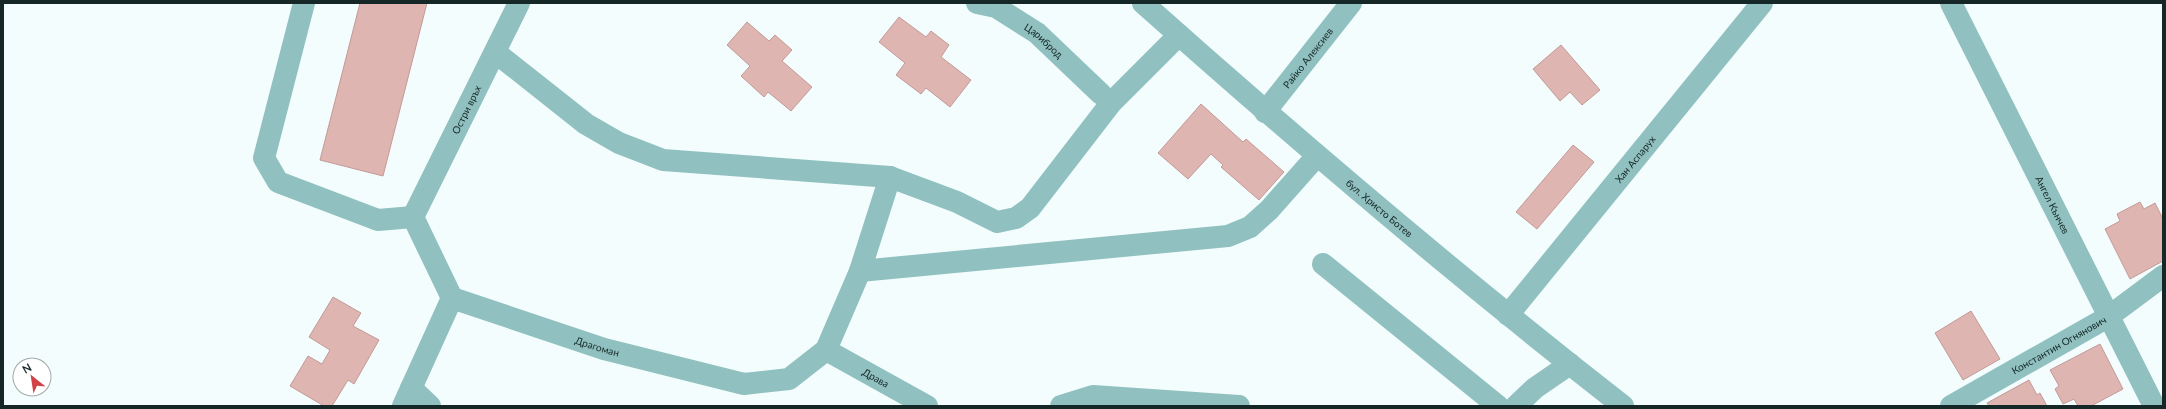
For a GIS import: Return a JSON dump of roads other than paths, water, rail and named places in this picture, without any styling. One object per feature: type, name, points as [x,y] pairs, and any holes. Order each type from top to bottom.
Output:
[{"type":"street","points":[[304,3],[264,158],[278,182],[378,220],[412,217],[452,298],[407,397],[430,406]]},
{"type":"street","name":"Остри връх","points":[[412,217],[519,3]]},
{"type":"street","name":"Цариброд","points":[[977,3],[996,7],[1037,33],[1101,94]]},
{"type":"street","name":"бул. Христо Ботев","points":[[1142,3],[1316,157],[1508,315],[1623,406]]},
{"type":"street","name":"Райко Алексиев","points":[[1265,112],[1351,3]]},
{"type":"street","name":"Хан Аспарух","points":[[1508,315],[1762,3]]},
{"type":"street","name":"Ангел Кънчев","points":[[1951,3],[2108,318],[2154,406]]},
{"type":"street","points":[[495,52],[586,124],[619,143],[664,160],[890,177],[957,202],[997,222],[1016,218],[1030,208],[1111,103],[1179,35]]},
{"type":"street","points":[[860,271],[1228,236],[1250,227],[1268,210],[1316,157]]},
{"type":"street","points":[[826,350],[860,271],[890,177]]},
{"type":"street","points":[[1323,264],[1498,406]]},
{"type":"street","name":"Константин Огнянович","points":[[1951,406],[2108,318],[2163,276]]},
{"type":"street","name":"Драгоман","points":[[452,298],[604,349],[744,384],[789,379],[826,350]]},
{"type":"street","name":"Драва","points":[[826,350],[927,406]]},
{"type":"street","points":[[1516,406],[1535,388],[1570,364]]},
{"type":"street","points":[[1061,406],[1093,396],[1239,406]]}]
